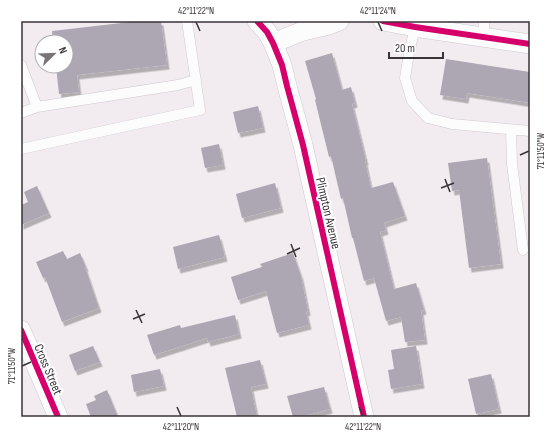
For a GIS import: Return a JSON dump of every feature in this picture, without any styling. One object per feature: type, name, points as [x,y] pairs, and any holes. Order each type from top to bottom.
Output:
[{"type":"street","name":"Plimpton Avenue","points":[[257,21],[267,32],[282,65],[303,145],[364,417]]},
{"type":"street","points":[[273,43],[303,31],[339,21]]},
{"type":"street","points":[[383,21],[415,27],[484,29],[530,44]]},
{"type":"street","name":"Cross Street","points":[[21,330],[58,417]]},
{"type":"lane","points":[[21,148],[200,110],[187,21]]},
{"type":"lane","points":[[415,27],[408,53],[404,78],[412,101],[428,118],[452,124],[530,131]]},
{"type":"lane","points":[[21,65],[37,107]]},
{"type":"lane","points":[[21,113],[37,107],[178,85],[196,80]]},
{"type":"lane","points":[[511,130],[512,164],[523,250]]},
{"type":"building","points":[[139,21],[161,21],[167,65],[77,75],[79,92],[59,94],[57,74],[74,74],[74,34],[52,34],[52,31]]},
{"type":"building","points":[[332,53],[342,90],[351,87],[355,103],[352,104],[371,188],[393,182],[405,216],[384,223],[386,230],[380,232],[394,289],[416,283],[424,310],[421,311],[425,340],[405,342],[401,317],[386,321],[374,278],[364,281],[343,198],[341,199],[331,156],[329,157],[316,99],[305,61]]},
{"type":"building","points":[[446,59],[530,72],[530,103],[467,93],[466,99],[440,95]]},
{"type":"building","points":[[258,106],[263,128],[238,133],[233,112]]},
{"type":"building","points":[[219,144],[223,165],[205,168],[201,148]]},
{"type":"building","points":[[487,158],[501,264],[469,268],[459,190],[452,191],[448,163]]},
{"type":"building","points":[[275,183],[281,208],[242,218],[236,194]]},
{"type":"building","points":[[37,186],[49,213],[21,225],[21,205],[28,202],[24,192]]},
{"type":"building","points":[[219,235],[225,257],[178,269],[173,247]]},
{"type":"building","points":[[63,251],[67,259],[80,253],[99,308],[62,322],[45,277],[43,278],[36,262]]},
{"type":"building","points":[[293,253],[301,276],[308,311],[306,312],[309,325],[277,333],[266,291],[238,300],[231,277],[262,267],[260,264]]},
{"type":"building","points":[[235,315],[239,334],[208,342],[207,338],[154,355],[147,335],[180,325],[181,328]]},
{"type":"building","points":[[93,346],[100,362],[75,371],[69,355]]},
{"type":"building","points":[[416,346],[422,384],[391,389],[388,370],[394,369],[391,350]]},
{"type":"building","points":[[260,360],[266,384],[251,387],[257,417],[237,417],[225,368]]},
{"type":"building","points":[[160,369],[164,386],[134,392],[131,375]]},
{"type":"building","points":[[491,374],[499,409],[476,414],[468,379]]},
{"type":"building","points":[[324,387],[330,409],[300,417],[293,417],[287,396]]},
{"type":"building","points":[[107,390],[118,417],[91,417],[86,404],[96,400],[94,396]]},
{"type":"cycle path","points":[[257,21],[267,32],[282,65],[303,145],[364,417]]},
{"type":"cycle path","points":[[383,21],[530,44]]},
{"type":"cycle path","points":[[21,330],[58,417]]}]
